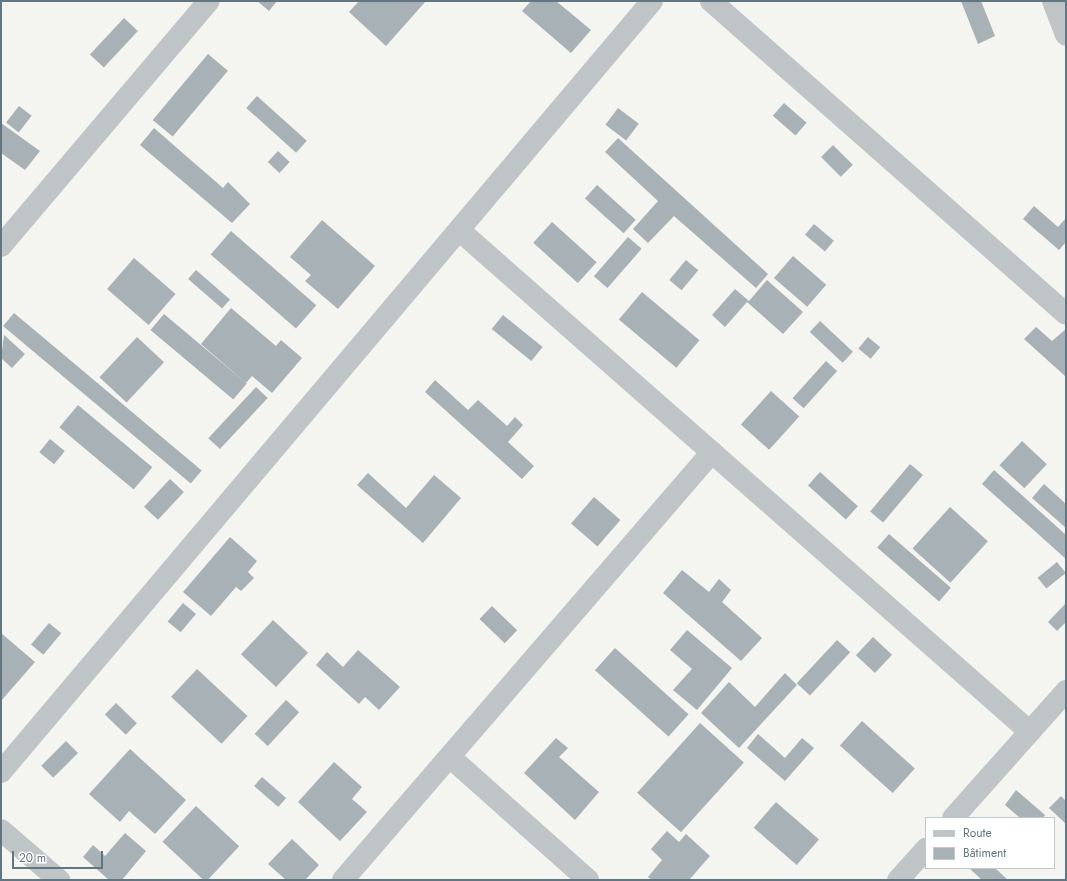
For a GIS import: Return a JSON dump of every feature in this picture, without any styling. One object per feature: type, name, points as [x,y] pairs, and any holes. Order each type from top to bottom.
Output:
[{"type":"street","points":[[1,246],[209,1]]},
{"type":"street","points":[[1,772],[652,1]]},
{"type":"street","points":[[711,1],[1066,314]]},
{"type":"street","points":[[1053,1],[1066,35]]},
{"type":"street","points":[[459,230],[1030,732]]},
{"type":"street","points":[[343,880],[712,452]]},
{"type":"street","points":[[954,817],[1066,691]]},
{"type":"street","points":[[450,757],[588,880]]},
{"type":"street","points":[[1,830],[59,880]]},
{"type":"street","points":[[898,880],[925,850]]},
{"type":"building","points":[[257,1],[277,1],[269,11]]},
{"type":"building","points":[[359,1],[426,1],[386,46],[349,12]]},
{"type":"building","points":[[531,1],[556,1],[591,30],[571,53],[522,11]]},
{"type":"building","points":[[961,1],[981,1],[995,36],[978,44]]},
{"type":"building","points":[[124,18],[138,31],[104,68],[90,55]]},
{"type":"building","points":[[208,54],[228,71],[173,137],[153,120]]},
{"type":"building","points":[[257,96],[307,141],[296,153],[246,108]]},
{"type":"building","points":[[784,103],[807,123],[795,136],[773,116]]},
{"type":"building","points":[[19,106],[32,116],[19,132],[6,123]]},
{"type":"building","points":[[618,108],[639,124],[626,140],[605,125]]},
{"type":"building","points":[[1,123],[40,151],[25,170],[1,153]]},
{"type":"building","points":[[154,128],[223,188],[228,182],[250,204],[232,223],[140,145]]},
{"type":"building","points":[[618,138],[768,274],[756,288],[674,216],[648,243],[633,229],[658,201],[605,152]]},
{"type":"building","points":[[833,145],[853,165],[841,177],[821,157]]},
{"type":"building","points":[[278,151],[290,162],[279,173],[268,162]]},
{"type":"building","points":[[597,185],[636,220],[624,233],[585,198]]},
{"type":"building","points":[[1034,206],[1058,227],[1066,218],[1066,242],[1059,250],[1023,219]]},
{"type":"building","points":[[322,220],[375,266],[338,309],[305,281],[311,275],[290,257]]},
{"type":"building","points":[[552,222],[597,262],[578,283],[533,243]]},
{"type":"building","points":[[814,224],[834,241],[825,251],[805,235]]},
{"type":"building","points":[[231,231],[316,305],[296,329],[211,254]]},
{"type":"building","points":[[628,237],[642,249],[607,288],[594,276]]},
{"type":"building","points":[[793,256],[826,285],[807,307],[774,278]]},
{"type":"building","points":[[134,258],[176,294],[149,325],[107,289]]},
{"type":"building","points":[[686,260],[698,270],[682,290],[669,280]]},
{"type":"building","points":[[196,270],[230,300],[222,309],[188,279]]},
{"type":"building","points":[[767,280],[803,312],[783,334],[747,302],[725,327],[712,315],[735,289],[749,301]]},
{"type":"building","points":[[642,292],[699,340],[676,368],[619,320]]},
{"type":"building","points":[[231,308],[276,346],[281,340],[302,358],[272,393],[252,376],[246,383],[201,344]]},
{"type":"building","points":[[14,313],[202,470],[191,484],[3,326]]},
{"type":"building","points":[[164,314],[247,383],[233,400],[151,330]]},
{"type":"building","points":[[503,315],[543,347],[531,361],[492,329]]},
{"type":"building","points":[[820,321],[853,352],[843,363],[810,332]]},
{"type":"building","points":[[1036,327],[1052,341],[1066,329],[1065,376],[1024,339]]},
{"type":"building","points":[[4,335],[25,354],[12,368],[1,358]]},
{"type":"building","points":[[137,337],[164,362],[127,402],[99,377]]},
{"type":"building","points":[[868,337],[880,347],[871,359],[858,348]]},
{"type":"building","points":[[826,361],[837,371],[804,408],[793,398]]},
{"type":"building","points":[[435,380],[468,410],[478,400],[507,426],[515,417],[523,425],[508,442],[534,466],[522,479],[425,392]]},
{"type":"building","points":[[256,387],[268,398],[220,449],[208,438]]},
{"type":"building","points":[[771,391],[799,416],[769,450],[741,424]]},
{"type":"building","points":[[78,405],[152,467],[134,490],[59,427]]},
{"type":"building","points":[[50,439],[65,451],[54,464],[39,452]]},
{"type":"building","points":[[1022,441],[1047,464],[1024,488],[999,465]]},
{"type":"building","points":[[910,464],[923,475],[883,522],[870,511]]},
{"type":"building","points":[[994,470],[1066,535],[1066,559],[982,484]]},
{"type":"building","points":[[820,472],[858,506],[846,520],[808,485]]},
{"type":"building","points":[[368,473],[406,508],[434,475],[461,498],[423,543],[357,485]]},
{"type":"building","points":[[170,479],[184,492],[158,520],[144,507]]},
{"type":"building","points":[[1044,484],[1066,504],[1066,528],[1032,498]]},
{"type":"building","points":[[594,497],[620,520],[597,546],[571,523]]},
{"type":"building","points":[[950,507],[988,541],[950,583],[913,549]]},
{"type":"building","points":[[889,534],[951,588],[939,601],[877,548]]},
{"type":"building","points":[[230,537],[257,561],[248,572],[254,578],[241,591],[236,587],[211,616],[183,592]]},
{"type":"building","points":[[1057,562],[1066,573],[1046,589],[1038,578]]},
{"type":"building","points":[[682,570],[709,592],[719,579],[731,590],[722,602],[762,638],[741,661],[663,593]]},
{"type":"building","points":[[183,603],[196,614],[181,632],[168,621]]},
{"type":"building","points":[[1066,603],[1066,622],[1057,631],[1048,622]]},
{"type":"building","points":[[492,606],[517,630],[505,643],[479,619]]},
{"type":"building","points":[[273,620],[308,653],[276,687],[241,654]]},
{"type":"building","points":[[49,623],[61,633],[43,655],[31,644]]},
{"type":"building","points":[[687,630],[732,668],[697,710],[673,690],[692,669],[670,650]]},
{"type":"building","points":[[1,633],[35,662],[1,701]]},
{"type":"building","points":[[873,637],[892,655],[875,673],[856,655]]},
{"type":"building","points":[[837,640],[850,652],[810,695],[797,683]]},
{"type":"building","points":[[615,648],[689,714],[668,737],[595,670]]},
{"type":"building","points":[[358,650],[400,687],[379,710],[365,697],[359,704],[316,665],[327,652],[343,667]]},
{"type":"building","points":[[197,669],[247,716],[222,744],[171,697]]},
{"type":"building","points":[[785,673],[797,685],[739,748],[701,713],[729,682],[755,707]]},
{"type":"building","points":[[286,700],[299,712],[268,746],[255,734]]},
{"type":"building","points":[[116,703],[137,723],[126,735],[105,715]]},
{"type":"building","points":[[862,721],[915,769],[893,793],[840,746]]},
{"type":"building","points":[[700,723],[744,762],[681,832],[637,793]]},
{"type":"building","points":[[758,734],[785,758],[802,738],[814,748],[785,781],[747,748]]},
{"type":"building","points":[[556,738],[568,748],[559,757],[599,792],[575,820],[524,773]]},
{"type":"building","points":[[66,741],[78,753],[53,778],[41,766]]},
{"type":"building","points":[[130,749],[186,800],[155,834],[129,811],[120,822],[89,794]]},
{"type":"building","points":[[334,762],[362,787],[352,799],[367,812],[340,841],[298,802]]},
{"type":"building","points":[[262,777],[286,798],[278,807],[254,786]]},
{"type":"building","points":[[1016,790],[1045,815],[1044,817],[1019,817],[1005,805]]},
{"type":"building","points":[[1061,796],[1066,801],[1066,824],[1049,808]]},
{"type":"building","points":[[776,802],[819,839],[797,865],[754,828]]},
{"type":"building","points":[[196,806],[239,846],[208,880],[204,880],[163,842]]},
{"type":"building","points":[[667,831],[679,842],[686,834],[710,856],[689,880],[652,880],[648,877],[662,860],[651,849]]},
{"type":"building","points":[[125,833],[146,851],[122,880],[109,880],[83,857],[93,845],[105,856]]},
{"type":"building","points":[[292,839],[319,865],[305,880],[286,880],[268,864]]},
{"type":"building","points":[[970,869],[996,869],[1008,880],[982,880]]}]
